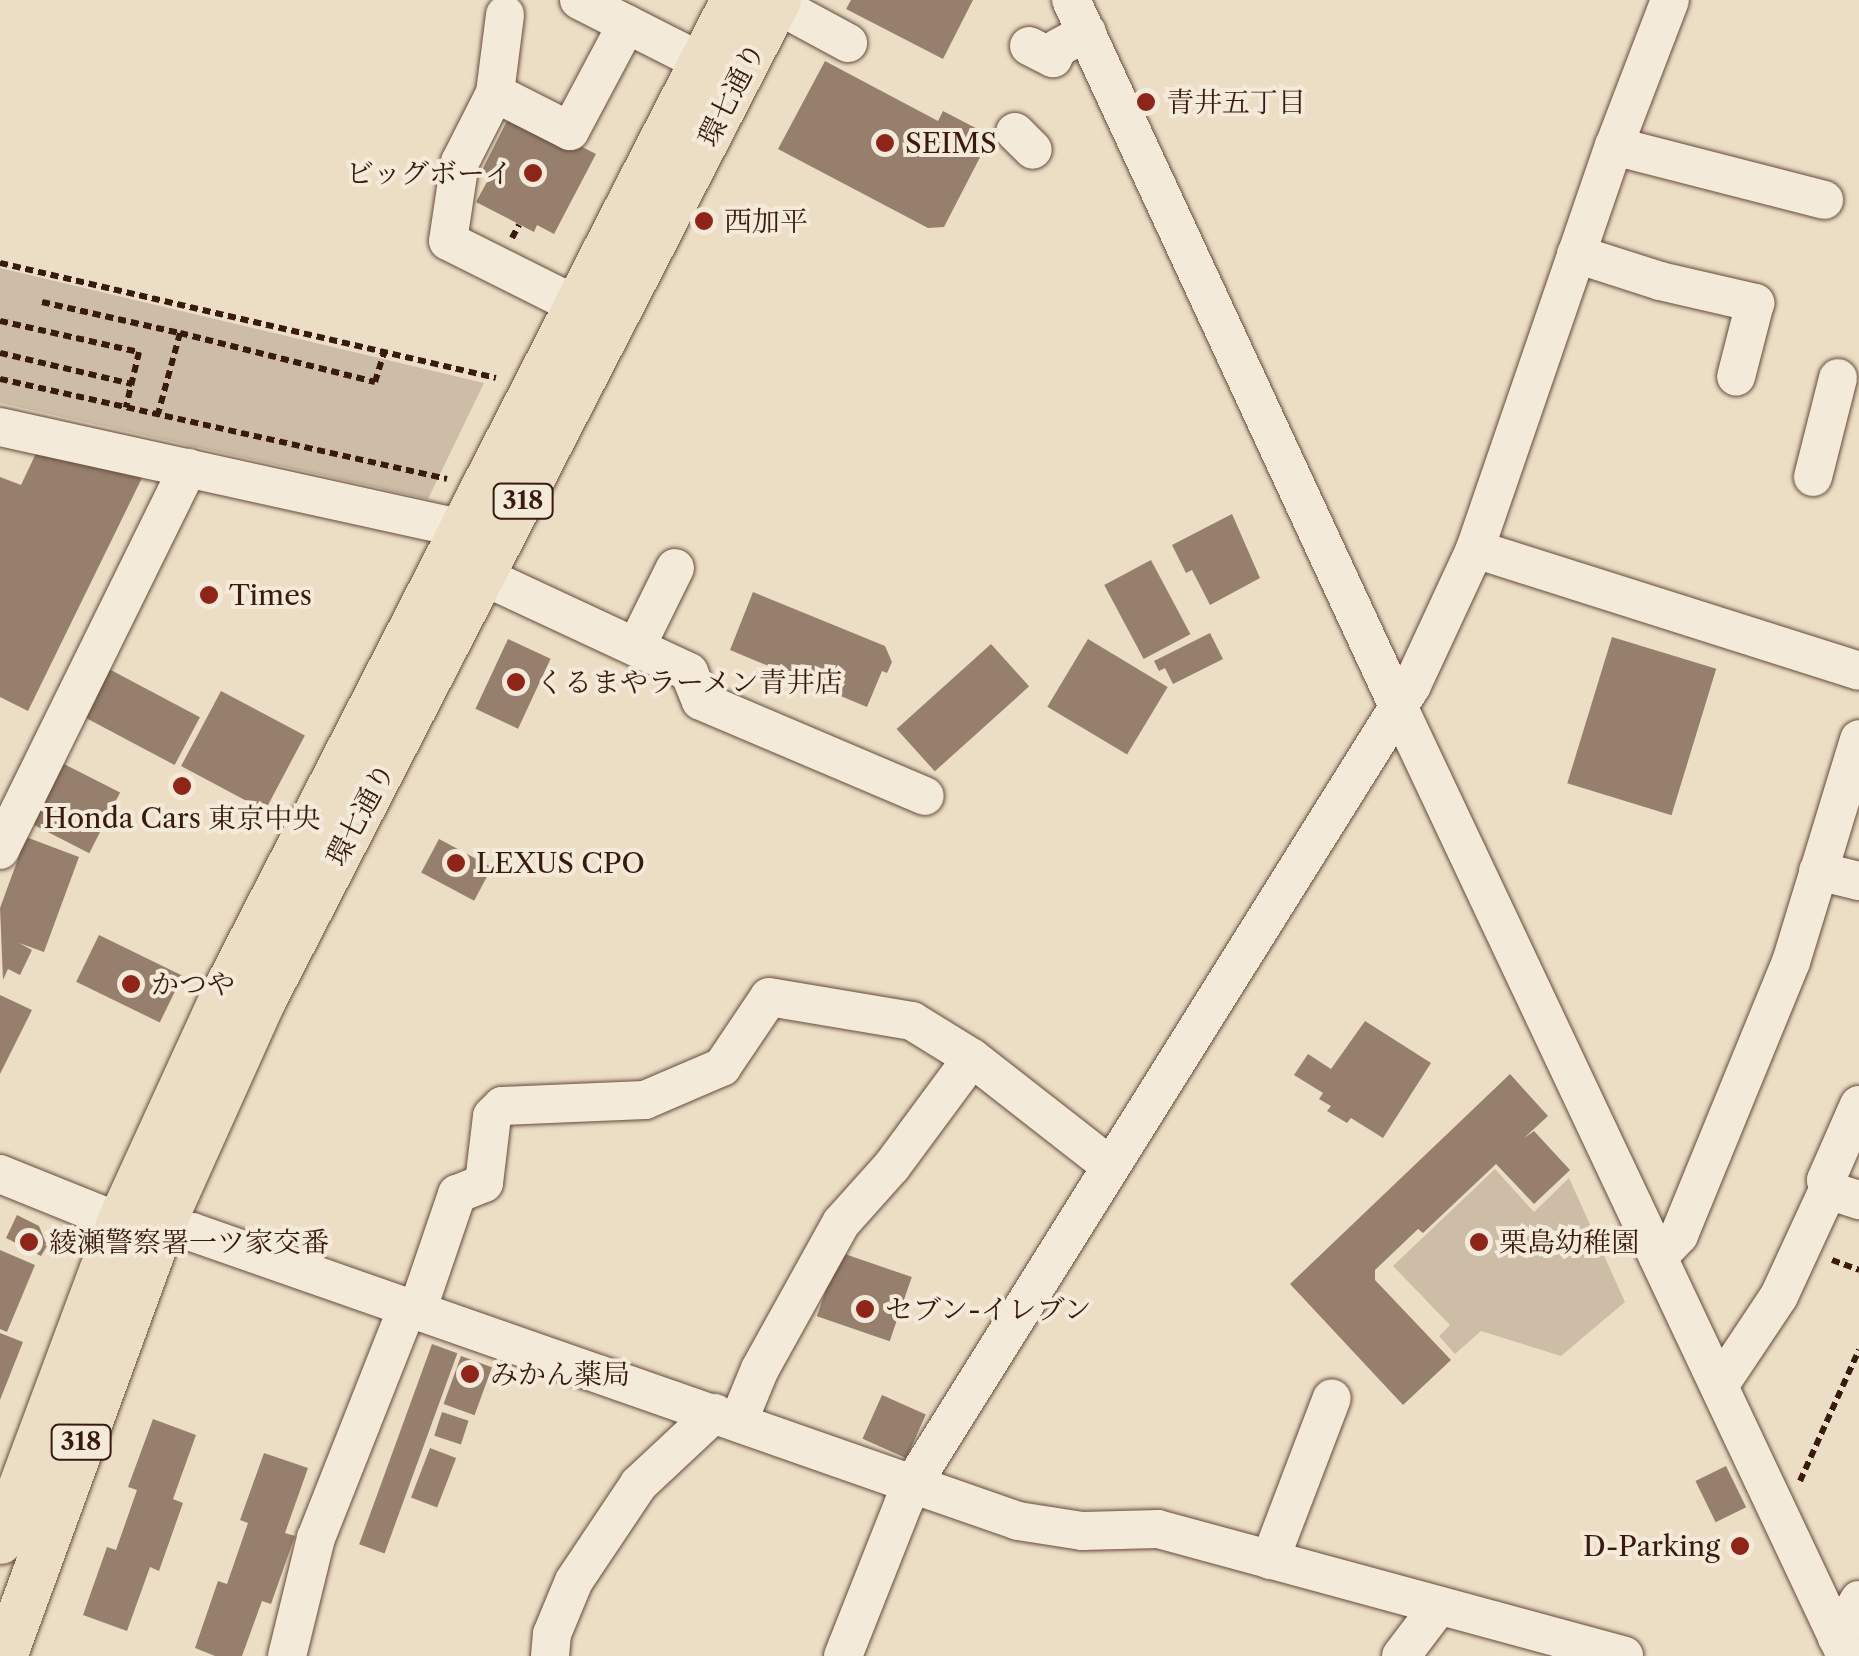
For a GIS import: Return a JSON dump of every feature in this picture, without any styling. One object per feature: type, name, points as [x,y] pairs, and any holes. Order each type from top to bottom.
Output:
[{"type":"main road","name":"環七通り","points":[[4,1656],[140,1226],[225,990],[701,62],[763,2]]},
{"type":"main road","name":"環七通り","points":[[0,1540],[140,1226],[485,577],[763,2]]},
{"type":"street","points":[[579,0],[701,62]]},
{"type":"street","points":[[843,1656],[914,1483],[1398,706],[1455,598],[1614,146],[1670,0]]},
{"type":"street","points":[[763,2],[848,43]]},
{"type":"street","points":[[505,15],[496,93],[460,162],[448,241],[576,304]]},
{"type":"street","points":[[1028,46],[1053,58],[1079,16]]},
{"type":"street","points":[[1079,16],[1110,122],[1398,706],[1842,1647]]},
{"type":"street","points":[[496,93],[570,131],[627,24]]},
{"type":"street","points":[[1614,146],[1824,200]]},
{"type":"street","points":[[1576,254],[1660,281],[1755,304],[1736,377]]},
{"type":"street","points":[[1813,477],[1836,378]]},
{"type":"street","points":[[0,427],[460,528]]},
{"type":"street","points":[[0,850],[188,468]]},
{"type":"street","points":[[1475,549],[1859,671]]},
{"type":"street","points":[[636,647],[675,568]]},
{"type":"street","points":[[485,577],[689,672],[701,701],[925,796]]},
{"type":"street","points":[[1658,1257],[1678,1235],[1790,962],[1859,739]]},
{"type":"street","points":[[1818,871],[1859,881]]},
{"type":"street","points":[[287,1656],[316,1538],[457,1194],[484,1182],[492,1116],[502,1106],[645,1100],[722,1067],[769,997],[912,1021],[972,1058],[1109,1165]]},
{"type":"street","points":[[550,1656],[552,1634],[574,1581],[639,1484],[727,1418],[760,1369],[841,1223],[892,1166],[972,1058]]},
{"type":"street","points":[[1719,1386],[1843,1195],[1826,1180],[1859,1105]]},
{"type":"street","points":[[0,1174],[140,1226],[192,1232],[1018,1521],[1082,1531],[1158,1529],[1624,1656]]},
{"type":"street","points":[[1270,1560],[1332,1398]]},
{"type":"street","points":[[1842,1647],[1859,1600]]},
{"type":"street","points":[[1401,1656],[1439,1606]]},
{"type":"path","points":[[0,264],[499,379]]},
{"type":"path","points":[[42,302],[375,382],[384,353]]},
{"type":"path","points":[[0,321],[139,352],[126,407]]},
{"type":"path","points":[[158,414],[180,333]]},
{"type":"path","points":[[0,353],[132,384]]},
{"type":"path","points":[[0,379],[447,480]]},
{"type":"path","points":[[1793,1496],[1859,1350]]},
{"type":"shaded area","points":[[0,268],[484,383],[428,499],[0,403]]},
{"type":"shaded area","points":[[1495,1169],[1534,1212],[1569,1178],[1625,1302],[1561,1356],[1481,1331],[1455,1354],[1439,1336],[1450,1325],[1393,1266]]},
{"type":"building","points":[[851,0],[973,0],[943,59],[846,9]]},
{"type":"building","points":[[825,61],[938,121],[943,111],[991,136],[944,227],[928,228],[778,149]]},
{"type":"building","points":[[512,111],[596,154],[554,234],[537,225],[534,232],[476,202],[489,178],[480,174]]},
{"type":"building","points":[[37,451],[142,478],[28,711],[0,697],[0,477],[21,485]]},
{"type":"building","points":[[1232,514],[1260,578],[1210,605],[1192,570],[1186,573],[1172,545]]},
{"type":"building","points":[[1151,560],[1190,634],[1144,659],[1104,585]]},
{"type":"building","points":[[753,592],[885,646],[892,662],[887,673],[882,671],[867,707],[730,650]]},
{"type":"building","points":[[1210,633],[1223,659],[1173,684],[1165,668],[1159,671],[1154,661]]},
{"type":"building","points":[[1612,637],[1716,669],[1672,815],[1567,783]]},
{"type":"building","points":[[508,639],[551,659],[518,729],[475,709]]},
{"type":"building","points":[[1088,639],[1168,687],[1127,755],[1047,707]]},
{"type":"building","points":[[991,644],[1029,686],[935,771],[897,729]]},
{"type":"building","points":[[109,669],[200,717],[175,765],[84,717]]},
{"type":"building","points":[[221,691],[305,736],[265,811],[181,766]]},
{"type":"building","points":[[64,764],[120,793],[89,853],[33,825]]},
{"type":"building","points":[[26,837],[79,857],[44,952],[19,943],[32,950],[20,975],[8,969],[3,980],[0,908]]},
{"type":"building","points":[[439,839],[492,867],[474,901],[421,873]]},
{"type":"building","points":[[99,935],[183,976],[160,1023],[76,982]]},
{"type":"building","points":[[0,995],[32,1010],[0,1074]]},
{"type":"building","points":[[1365,1021],[1431,1063],[1383,1138],[1351,1118],[1347,1123],[1327,1111],[1331,1106],[1319,1099],[1323,1093],[1294,1075],[1308,1054],[1331,1069]]},
{"type":"building","points":[[1510,1074],[1548,1116],[1524,1138],[1534,1131],[1570,1170],[1534,1204],[1496,1164],[1423,1233],[1418,1229],[1375,1270],[1375,1280],[1451,1360],[1403,1405],[1290,1284]]},
{"type":"building","points":[[17,1215],[39,1226],[47,1246],[41,1256],[6,1238]]},
{"type":"building","points":[[0,1250],[35,1265],[7,1332],[0,1329]]},
{"type":"building","points":[[839,1252],[912,1277],[890,1341],[817,1316]]},
{"type":"building","points":[[0,1333],[23,1342],[0,1400]]},
{"type":"building","points":[[432,1344],[457,1353],[385,1553],[359,1544]]},
{"type":"building","points":[[461,1356],[492,1367],[475,1415],[444,1404]]},
{"type":"building","points":[[882,1395],[926,1415],[906,1458],[862,1439]]},
{"type":"building","points":[[442,1412],[469,1421],[461,1444],[434,1436]]},
{"type":"building","points":[[153,1419],[196,1435],[173,1499],[183,1503],[159,1571],[150,1567],[127,1631],[83,1615],[107,1547],[116,1550],[137,1490],[128,1487]]},
{"type":"building","points":[[430,1448],[456,1458],[437,1508],[411,1497]]},
{"type":"building","points":[[264,1453],[308,1468],[285,1533],[295,1536],[271,1604],[262,1601],[242,1656],[215,1656],[195,1648],[218,1581],[227,1584],[248,1523],[240,1520]]},
{"type":"building","points":[[1726,1466],[1746,1507],[1716,1522],[1695,1481]]},
{"type":"place","name":"青井五丁目","points":[[1146,102]]},
{"type":"place","name":"SEIMS","points":[[885,143]]},
{"type":"place","name":"ビッグボーイ","points":[[533,173]]},
{"type":"place","name":"西加平","points":[[704,221]]},
{"type":"place","name":"Times","points":[[209,595]]},
{"type":"place","name":"くるまやラーメン青井店","points":[[516,682]]},
{"type":"place","name":"Honda Cars 東京中央","points":[[182,786]]},
{"type":"place","name":"LEXUS CPO","points":[[456,863]]},
{"type":"place","name":"かつや","points":[[131,984]]},
{"type":"place","name":"綾瀬警察署一ツ家交番","points":[[29,1242]]},
{"type":"place","name":"栗島幼稚園","points":[[1479,1242]]},
{"type":"place","name":"セブン-イレブン","points":[[865,1309]]},
{"type":"place","name":"みかん薬局","points":[[470,1374]]},
{"type":"place","name":"D-Parking","points":[[1740,1546]]}]
